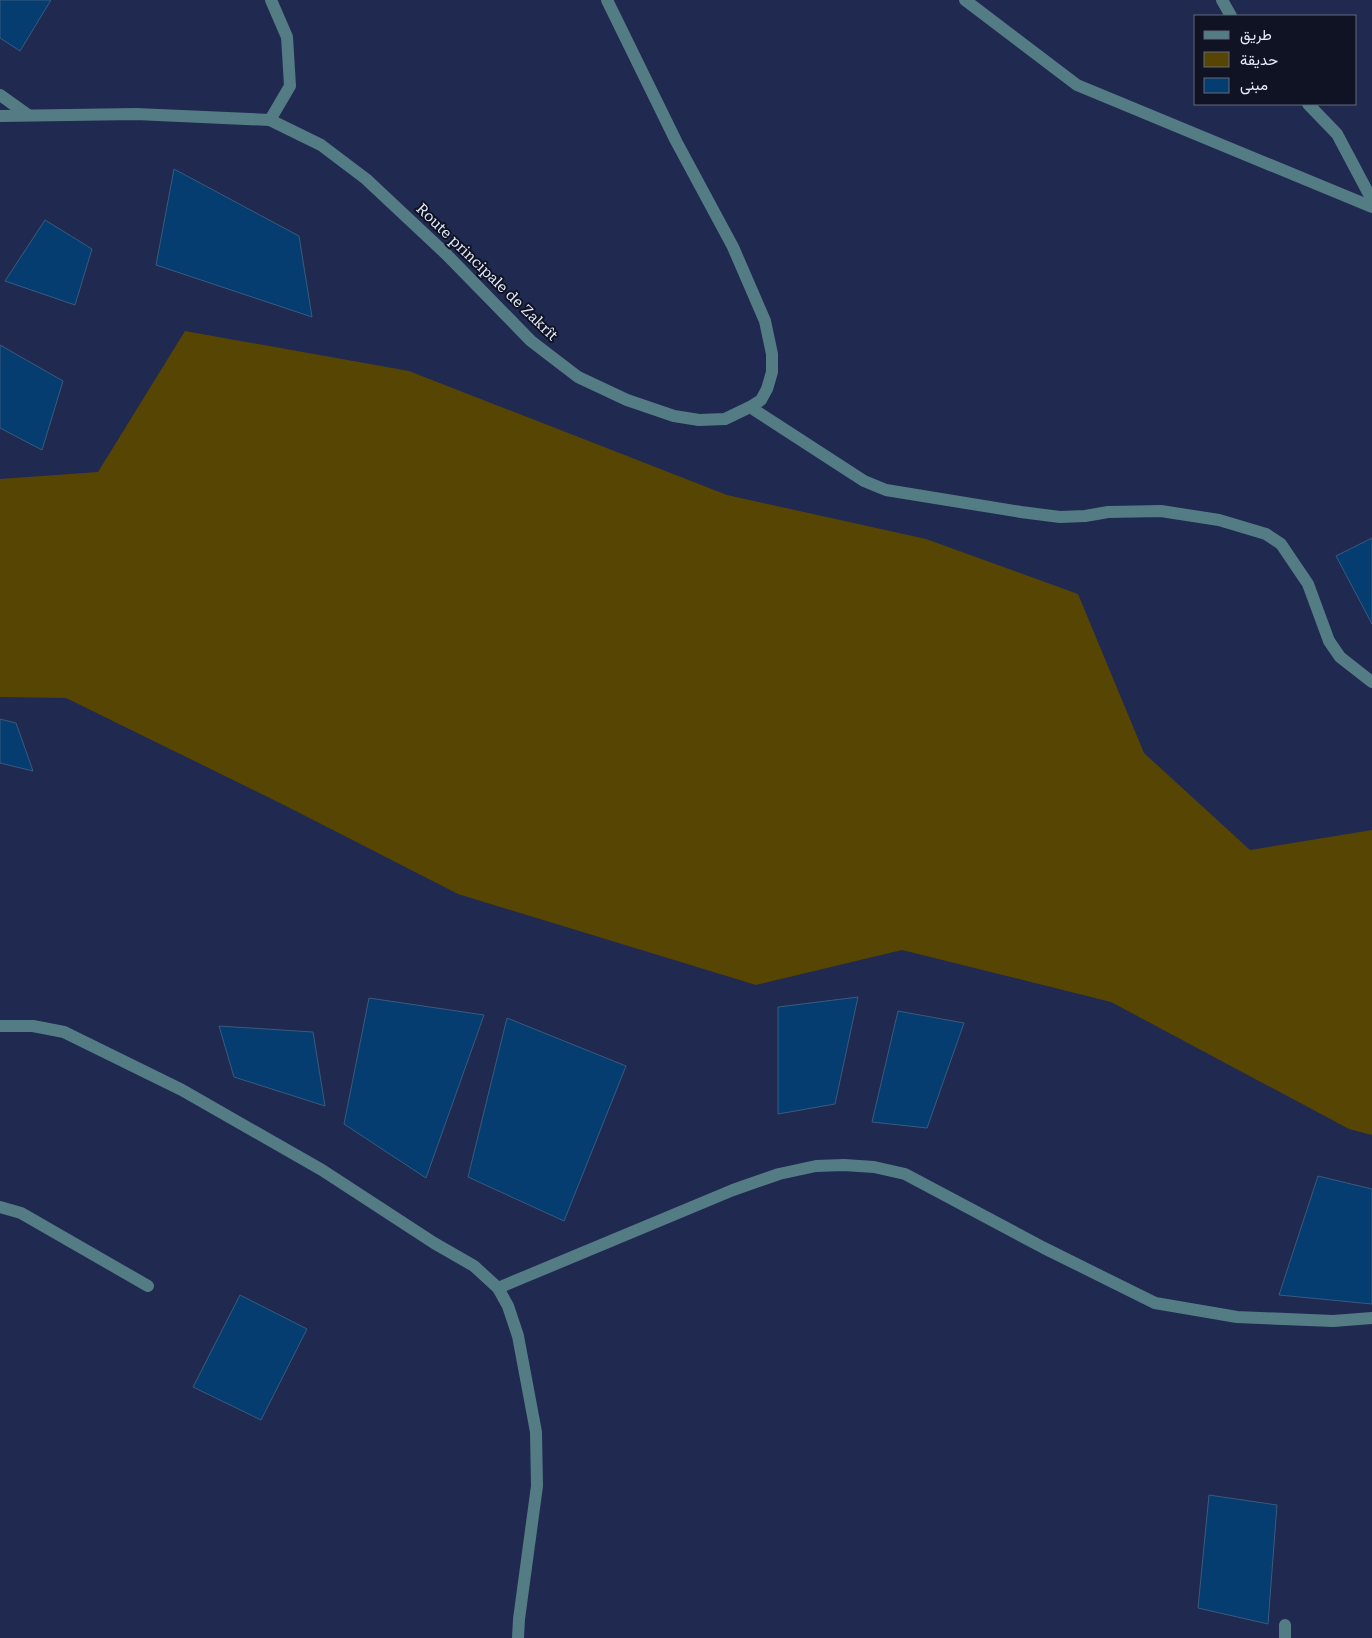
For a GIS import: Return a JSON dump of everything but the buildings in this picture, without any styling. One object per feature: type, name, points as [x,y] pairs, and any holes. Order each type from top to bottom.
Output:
[{"type":"street","points":[[270,120],[290,86],[287,37],[271,0]]},
{"type":"street","name":"Route principale de Zakrît","points":[[0,116],[136,114],[270,120],[321,145],[366,179],[447,254],[532,341],[578,377],[627,400],[674,416],[699,420],[724,419],[761,400],[767,389],[772,372],[772,354],[765,321],[733,247],[676,141],[607,0]]},
{"type":"street","points":[[965,0],[1078,85],[1372,207]]},
{"type":"street","points":[[1222,0],[1230,15]]},
{"type":"street","points":[[0,95],[28,116]]},
{"type":"street","points":[[1309,105],[1337,134],[1372,200]]},
{"type":"street","points":[[750,407],[864,481],[886,490],[1060,517],[1085,516],[1108,512],[1161,511],[1219,520],[1266,534],[1281,544],[1308,584],[1329,641],[1340,657],[1372,682]]},
{"type":"street","points":[[0,1026],[33,1026],[64,1032],[182,1090],[322,1170],[434,1243],[474,1266],[498,1288],[508,1306],[518,1336],[536,1432],[537,1486],[518,1638]]},
{"type":"street","points":[[498,1288],[733,1190],[779,1174],[816,1166],[844,1165],[874,1167],[905,1174],[1044,1248],[1155,1304],[1236,1317],[1334,1322],[1372,1318]]},
{"type":"street","points":[[0,1207],[21,1213],[148,1286]]},
{"type":"green space","points":[[185,331],[409,371],[727,495],[926,539],[1078,594],[1144,753],[1250,850],[1372,830],[1372,1135],[1349,1129],[1111,1002],[902,950],[756,985],[458,894],[284,805],[66,698],[0,697],[0,479],[98,472]]}]
